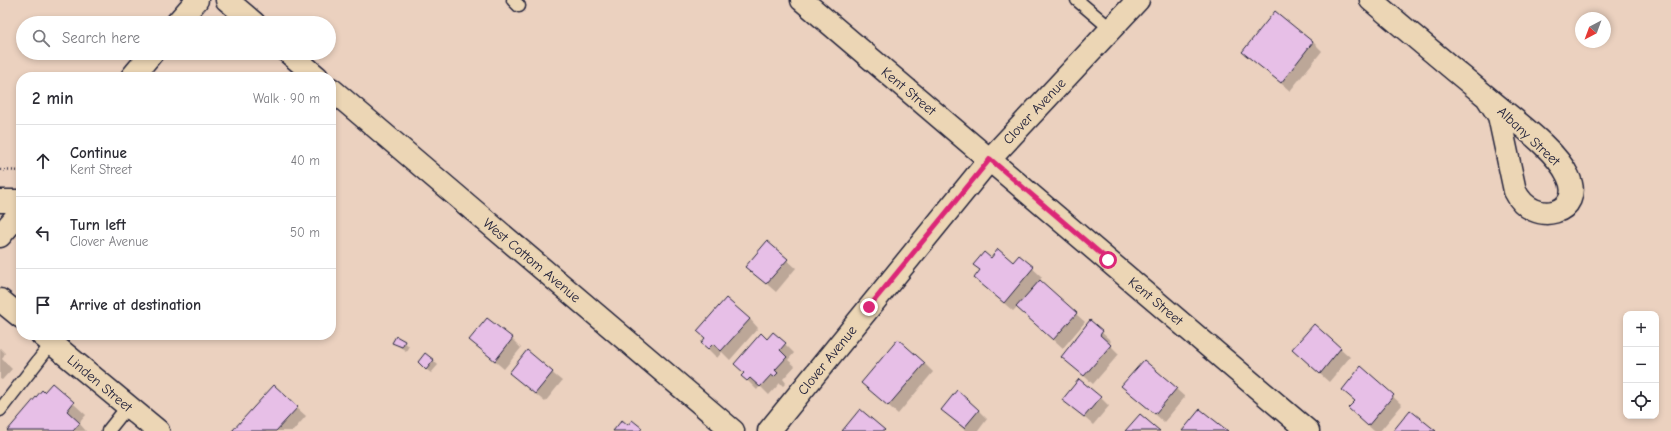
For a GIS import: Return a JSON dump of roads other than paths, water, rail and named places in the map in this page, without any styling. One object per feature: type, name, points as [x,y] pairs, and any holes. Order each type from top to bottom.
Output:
[{"type":"street","points":[[183,16],[197,0]]},
{"type":"street","points":[[228,0],[246,16]]},
{"type":"street","name":"Kent Street","points":[[802,0],[1308,431]]},
{"type":"street","name":"Clover Avenue","points":[[769,431],[990,159],[1138,0]]},
{"type":"street","name":"Albany Street","points":[[1371,0],[1488,99],[1551,153],[1565,169],[1572,187],[1567,205],[1562,210],[1546,214],[1534,212],[1519,200],[1515,191],[1499,116],[1488,99]]},
{"type":"street","points":[[136,72],[146,60]]},
{"type":"street","points":[[297,60],[311,72]]},
{"type":"street","name":"West Cottom Avenue","points":[[336,93],[733,431]]},
{"type":"street","points":[[0,201],[16,202]]},
{"type":"street","points":[[0,236],[16,217]]},
{"type":"street","points":[[0,300],[16,313]]},
{"type":"street","name":"Linden Street","points":[[48,340],[158,431]]},
{"type":"lane","points":[[1077,0],[1111,29]]},
{"type":"lane","points":[[0,410],[46,340]]},
{"type":"lane","points":[[108,431],[128,406]]}]
